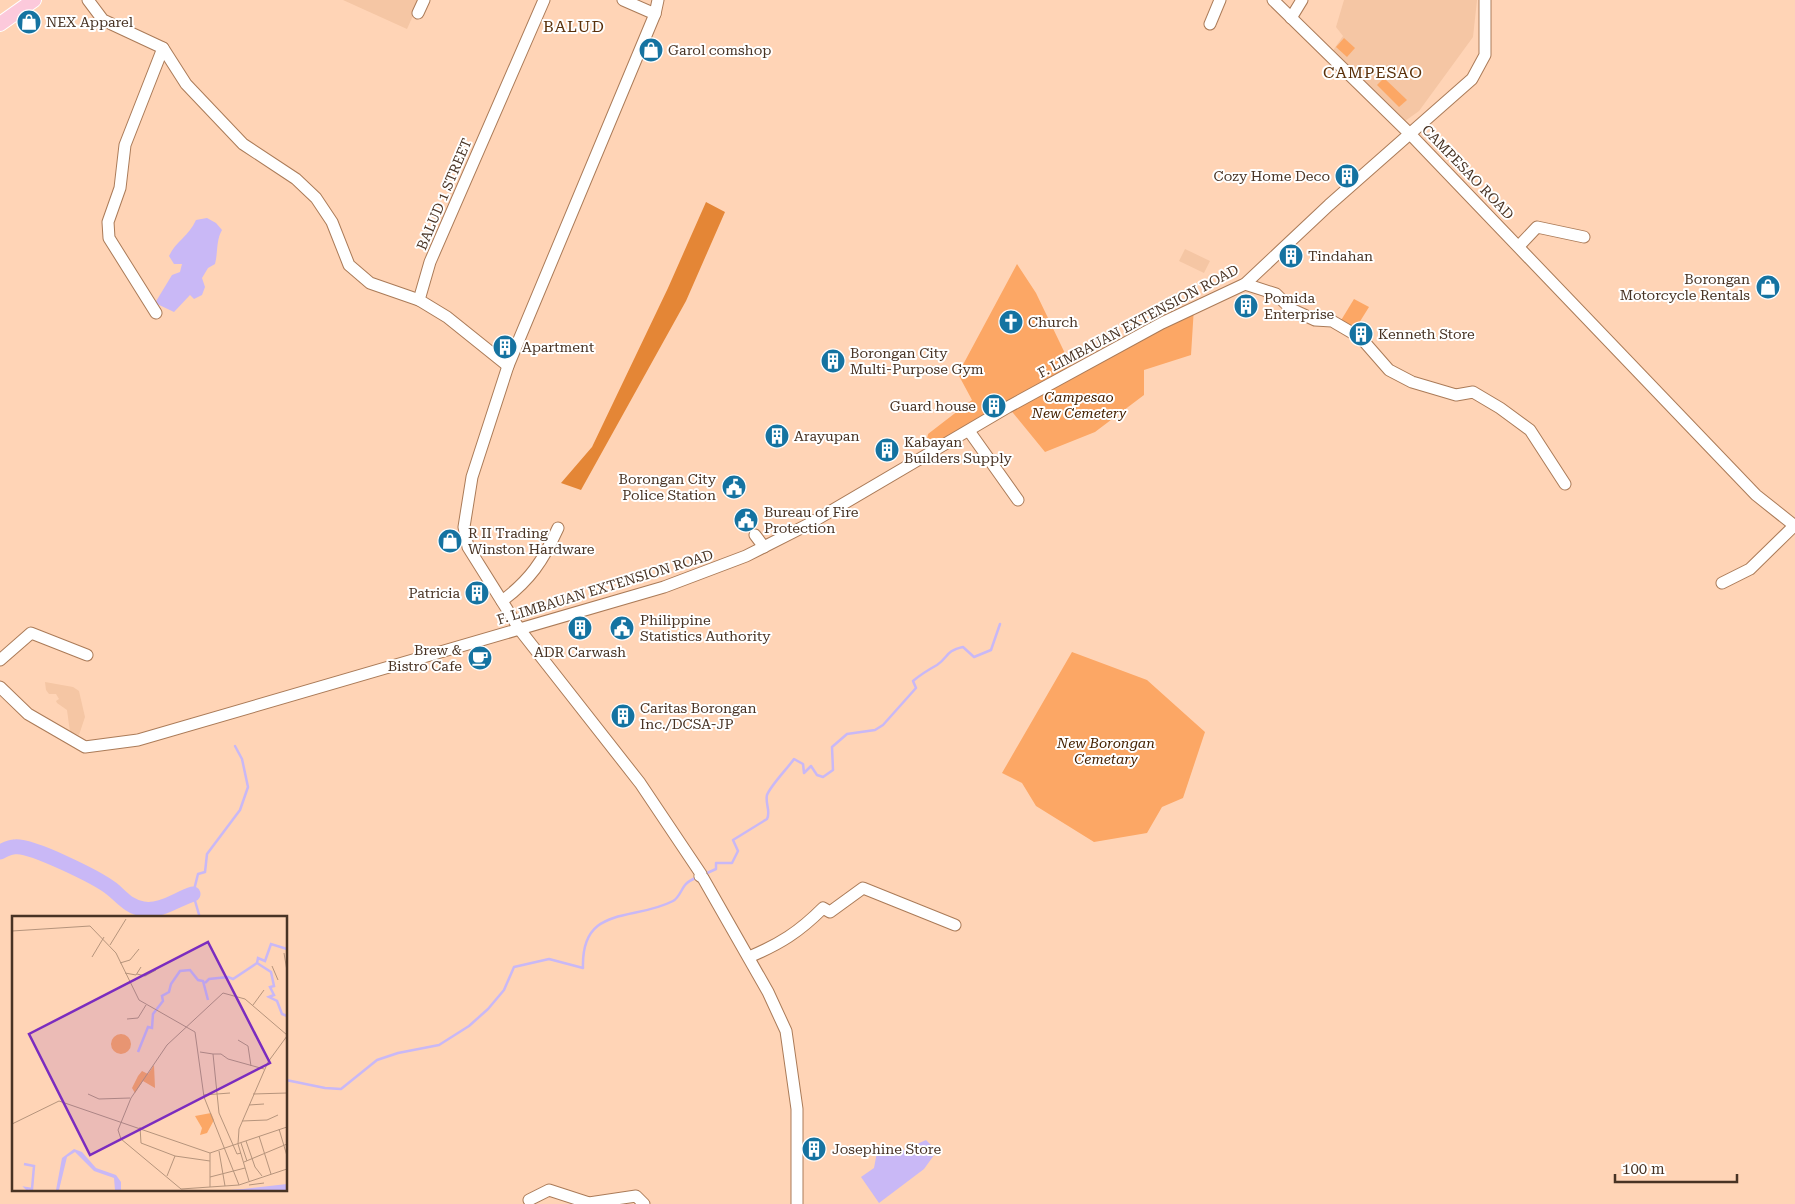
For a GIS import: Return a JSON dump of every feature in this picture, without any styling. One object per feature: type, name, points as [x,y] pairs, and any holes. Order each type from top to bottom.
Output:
[{"type":"main road","points":[[0,24],[34,0]]},
{"type":"street","points":[[88,0],[103,20],[163,48],[186,84],[243,144],[296,179],[316,198],[332,222],[349,265],[370,283],[419,300],[447,317],[508,366]]},
{"type":"street","points":[[418,13],[424,0]]},
{"type":"street","name":"BALUD 1 STREET","points":[[419,300],[430,262],[544,0]]},
{"type":"street","points":[[623,0],[656,14]]},
{"type":"street","points":[[658,0],[656,14],[508,366],[472,477],[464,527],[468,547],[520,630],[600,734],[630,768],[663,814],[749,957],[786,1031],[797,1109],[797,1204]]},
{"type":"street","points":[[1210,24],[1220,0]]},
{"type":"street","name":"CAMPESAO ROAD","points":[[1273,0],[1411,135],[1519,246],[1635,371],[1756,495],[1795,525]]},
{"type":"street","points":[[1291,18],[1302,0]]},
{"type":"street","name":"F. LIMBAUAN EXTENSION ROAD","points":[[0,687],[28,714],[85,747],[138,740],[520,630],[664,586],[718,568],[764,547],[809,524],[1162,322],[1245,284],[1329,205],[1472,80],[1485,55],[1485,0]]},
{"type":"street","points":[[156,313],[109,238],[108,222],[120,188],[124,145],[163,48]]},
{"type":"street","points":[[1519,246],[1537,227],[1584,237]]},
{"type":"street","points":[[1245,284],[1276,294],[1291,309],[1315,320],[1332,321],[1360,338],[1389,370],[1412,382],[1456,395],[1473,392],[1500,408],[1530,430],[1565,484]]},
{"type":"street","points":[[969,431],[1018,500]]},
{"type":"street","points":[[1722,583],[1750,569],[1795,525]]},
{"type":"street","points":[[502,600],[524,584],[545,554],[558,528]]},
{"type":"street","points":[[756,535],[764,547]]},
{"type":"street","points":[[0,660],[31,633],[62,647],[87,655]]},
{"type":"street","points":[[749,957],[774,946],[801,930],[822,908],[830,912],[863,888],[954,925]]},
{"type":"street","points":[[529,1200],[549,1190],[589,1203],[636,1196],[644,1204]]},
{"type":"shaded area","points":[[343,0],[420,0],[407,29]]},
{"type":"shaded area","points":[[1344,0],[1477,0],[1473,37],[1419,111],[1405,121],[1332,52],[1343,36],[1336,27]]},
{"type":"shaded area","points":[[706,202],[725,212],[686,301],[581,490],[561,483],[592,447],[668,288]]},
{"type":"shaded area","points":[[207,218],[216,223],[222,230],[215,264],[208,268],[202,278],[205,287],[202,295],[194,299],[190,295],[174,312],[155,303],[172,275],[180,272],[182,264],[174,264],[169,256],[175,246],[190,230],[196,220]]},
{"type":"shaded area","points":[[1185,249],[1210,261],[1204,273],[1179,261]]},
{"type":"shaded area","points":[[45,682],[73,687],[79,691],[85,717],[79,735],[70,732],[67,710],[57,703],[56,701],[59,699],[56,694],[49,694],[46,690]]},
{"type":"shaded area","points":[[926,1140],[937,1151],[924,1169],[879,1203],[861,1177],[874,1168],[877,1152],[897,1153]]},
{"type":"green space","points":[[1344,38],[1355,48],[1347,57],[1336,47]]},
{"type":"green space","points":[[1384,78],[1407,100],[1399,107],[1377,85]]},
{"type":"green space","points":[[1017,264],[1036,293],[1072,368],[924,453],[928,434],[972,400],[958,374]]},
{"type":"green space","points":[[1354,299],[1369,307],[1354,331],[1340,322]]},
{"type":"green space","name":"Campesao New Cemetery","points":[[1194,307],[1191,355],[1144,370],[1144,395],[1095,432],[1045,452],[1009,408]]},
{"type":"green space","name":"New Borongan Cemetary","points":[[1072,652],[1147,680],[1205,732],[1183,798],[1162,807],[1147,833],[1094,842],[1036,806],[1022,783],[1002,773]]},
{"type":"waterway","points":[[705,874],[716,869],[716,863],[732,863],[738,851],[733,840],[767,819],[767,795],[794,759],[803,764],[804,773],[811,766],[817,775],[823,777],[833,770],[832,747],[847,734],[875,730],[883,725],[916,688],[913,681],[941,662],[953,650],[963,647],[974,657],[991,650],[1000,624]]},
{"type":"waterway","points":[[199,916],[193,894],[198,874],[205,872],[207,854],[240,810],[248,787],[242,759],[235,746]]},
{"type":"waterway","points":[[0,852],[12,847],[22,847],[48,856],[93,877],[138,908],[156,909],[193,894]]},
{"type":"waterway","points":[[288,1080],[325,1088],[341,1089],[377,1060],[398,1053],[439,1045],[469,1026],[488,1009],[504,990],[514,967],[549,959],[583,968],[585,948],[591,933],[600,924],[612,918],[658,907],[673,901],[686,884],[698,877]]},
{"type":"place","name":"NEX Apparel","points":[[29,22]]},
{"type":"place","name":"Garol comshop","points":[[651,50]]},
{"type":"place","name":"Cozy Home Deco","points":[[1347,176]]},
{"type":"place","name":"Tindahan","points":[[1291,256]]},
{"type":"place","name":"Borongan Motorcycle Rentals","points":[[1768,287]]},
{"type":"place","name":"Pomida Enterprise","points":[[1246,306]]},
{"type":"place","name":"Church","points":[[1011,322]]},
{"type":"place","name":"Kenneth Store","points":[[1361,334]]},
{"type":"place","name":"Apartment","points":[[505,347]]},
{"type":"place","name":"Borongan City Multi-Purpose Gym","points":[[833,361]]},
{"type":"place","name":"Guard house","points":[[994,406]]},
{"type":"place","name":"Arayupan","points":[[777,436]]},
{"type":"place","name":"Kabayan Builders Supply","points":[[887,450]]},
{"type":"place","name":"Borongan City Police Station","points":[[734,487]]},
{"type":"place","name":"Bureau of Fire Protection","points":[[746,520]]},
{"type":"place","name":"R II Trading Winston Hardware","points":[[450,541]]},
{"type":"place","name":"Patricia","points":[[477,593]]},
{"type":"place","name":"ADR Carwash","points":[[580,628]]},
{"type":"place","name":"Philippine Statistics Authority","points":[[622,628]]},
{"type":"place","name":"Brew & Bistro Cafe","points":[[480,658]]},
{"type":"place","name":"Caritas Borongan Inc./DCSA-JP","points":[[623,716]]},
{"type":"place","name":"Josephine Store","points":[[814,1149]]},
{"type":"district","name":"BALUD","points":[[574,26]]},
{"type":"district","name":"CAMPESAO","points":[[1373,72]]}]
